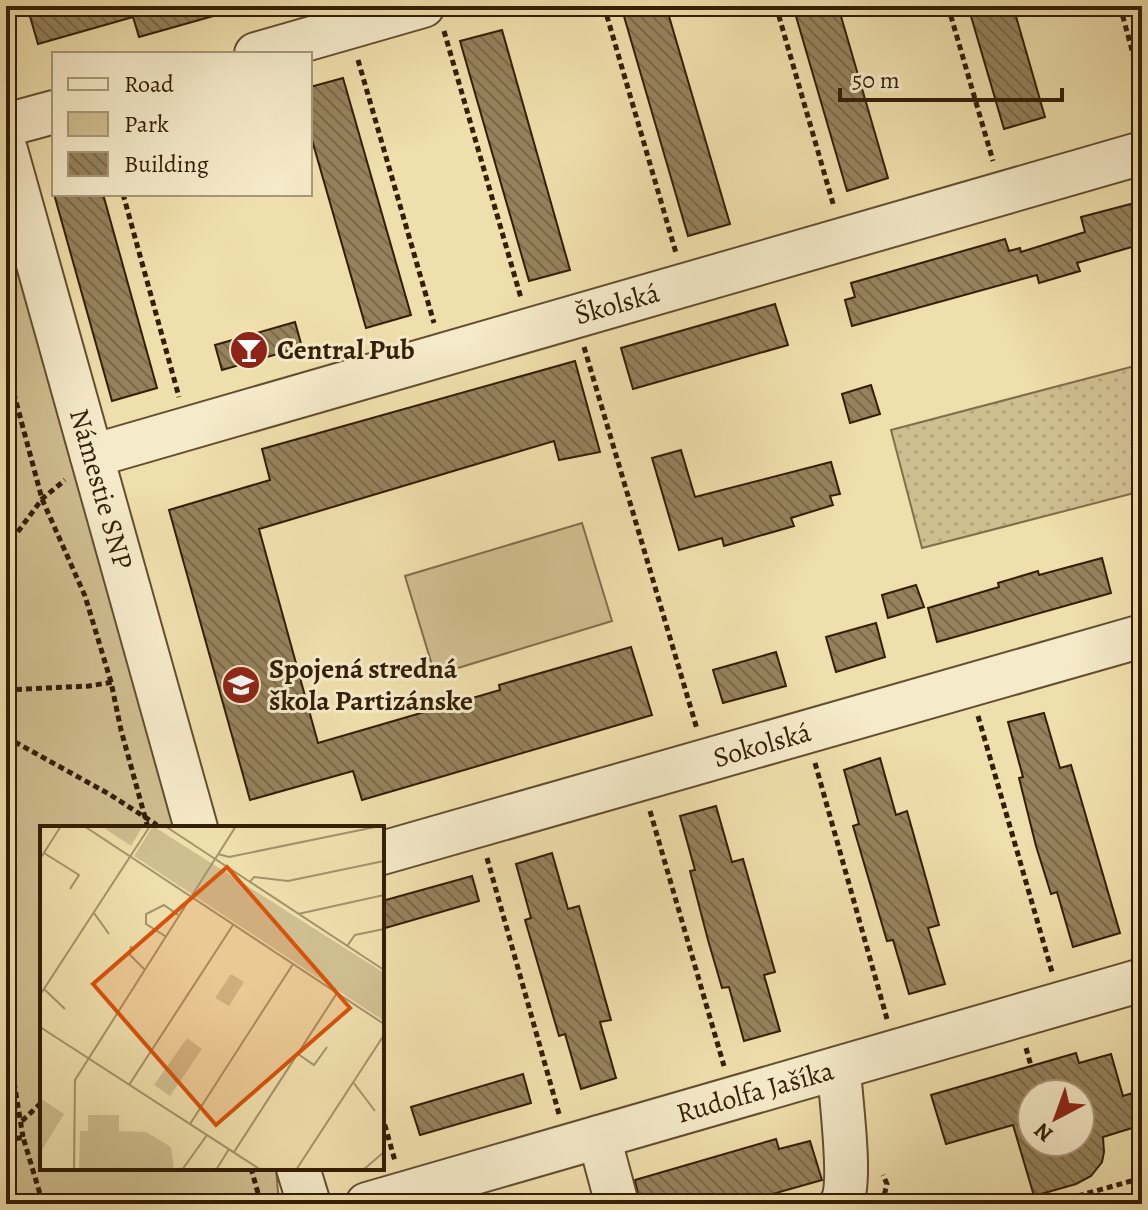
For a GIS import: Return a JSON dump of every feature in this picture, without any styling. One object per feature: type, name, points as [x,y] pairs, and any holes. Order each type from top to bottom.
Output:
[{"type":"street","points":[[263,52],[349,27],[432,13]]},
{"type":"street","points":[[6,125],[52,113]]},
{"type":"street","name":"Námestie SNP","points":[[6,150],[195,826]]},
{"type":"street","name":"Školská","points":[[92,456],[1142,153]]},
{"type":"street","name":"Sokolská","points":[[384,852],[1142,636]]},
{"type":"street","name":"Rudolfa Jašíka","points":[[414,1196],[584,1142],[1142,980]]},
{"type":"street","points":[[839,1068],[846,1172],[846,1196],[841,1204]]},
{"type":"street","points":[[584,1142],[617,1204]]},
{"type":"street","points":[[299,1170],[309,1204]]},
{"type":"path","points":[[604,6],[685,285]]},
{"type":"path","points":[[776,6],[843,239]]},
{"type":"path","points":[[948,6],[1002,193]]},
{"type":"path","points":[[1120,6],[1142,87]]},
{"type":"path","points":[[432,13],[530,330]]},
{"type":"path","points":[[349,27],[443,355]]},
{"type":"path","points":[[124,196],[188,428]]},
{"type":"path","points":[[575,316],[706,761]]},
{"type":"path","points":[[6,364],[42,499],[85,596],[111,682],[147,826]]},
{"type":"path","points":[[6,548],[42,499],[92,456]]},
{"type":"path","points":[[6,690],[111,682],[152,668]]},
{"type":"path","points":[[969,686],[1061,1003]]},
{"type":"path","points":[[806,732],[896,1051]]},
{"type":"path","points":[[6,737],[159,826]]},
{"type":"path","points":[[641,779],[733,1098]]},
{"type":"path","points":[[478,825],[584,1142]]},
{"type":"path","points":[[6,1033],[23,1137],[43,1204]]},
{"type":"path","points":[[22,1122],[40,1104]]},
{"type":"path","points":[[384,1120],[414,1196]]},
{"type":"path","points":[[6,1141],[23,1137]]},
{"type":"path","points":[[252,1170],[261,1204]]},
{"type":"path","points":[[1049,1204],[1142,1178]]},
{"type":"green space","points":[[6,216],[180,826],[40,826],[40,1170],[276,1170],[279,1204],[17,1204],[6,1165]]},
{"type":"green space","points":[[1142,364],[1142,491],[922,548],[891,430]]},
{"type":"green space","points":[[582,523],[612,621],[435,675],[405,576]]},
{"type":"building","points":[[27,6],[223,6],[224,13],[139,37],[133,17],[38,44]]},
{"type":"building","points":[[621,6],[666,6],[730,224],[688,236]]},
{"type":"building","points":[[793,6],[838,6],[888,178],[847,191]]},
{"type":"building","points":[[968,6],[1013,6],[1045,117],[1004,129]]},
{"type":"building","points":[[502,30],[570,270],[529,281],[460,41]]},
{"type":"building","points":[[343,78],[411,315],[366,328],[312,140],[312,86]]},
{"type":"building","points":[[55,196],[104,196],[157,388],[112,401]]},
{"type":"building","points":[[1142,201],[1142,244],[1077,263],[1080,271],[1039,283],[1037,275],[852,326],[845,300],[855,297],[851,283],[1005,239],[1009,251],[1020,248],[1021,252],[1085,232],[1081,217]]},
{"type":"building","points":[[775,304],[788,345],[633,389],[621,348]]},
{"type":"building","points":[[295,322],[302,347],[222,370],[215,345]]},
{"type":"building","points":[[575,361],[600,452],[559,460],[554,441],[259,529],[318,743],[500,690],[499,685],[631,647],[652,715],[362,800],[353,771],[250,800],[169,510],[270,480],[262,449]]},
{"type":"building","points":[[871,385],[880,414],[850,423],[842,394]]},
{"type":"building","points":[[681,450],[695,497],[831,462],[840,494],[830,496],[833,505],[791,518],[794,526],[724,546],[722,538],[679,550],[652,458]]},
{"type":"building","points":[[1102,558],[1111,593],[937,642],[928,608],[999,587],[998,583],[1038,571],[1039,575]]},
{"type":"building","points":[[916,585],[924,607],[888,618],[882,595]]},
{"type":"building","points":[[876,623],[885,657],[836,672],[826,637]]},
{"type":"building","points":[[776,652],[786,686],[723,703],[713,670]]},
{"type":"building","points":[[1044,713],[1060,768],[1071,765],[1120,933],[1073,947],[1057,892],[1051,894],[1036,846],[1019,778],[1023,777],[1008,722]]},
{"type":"building","points":[[880,758],[896,815],[907,811],[939,925],[928,928],[945,984],[909,994],[893,940],[887,941],[853,826],[859,824],[844,770]]},
{"type":"building","points":[[716,806],[732,862],[743,859],[775,972],[764,975],[780,1031],[744,1041],[729,987],[722,988],[708,940],[690,871],[695,870],[680,816]]},
{"type":"building","points":[[552,853],[568,909],[579,906],[611,1020],[600,1022],[616,1078],[581,1089],[565,1034],[559,1036],[525,920],[531,918],[516,864]]},
{"type":"building","points":[[472,876],[479,901],[384,928],[384,900]]},
{"type":"building","points":[[1076,1053],[1079,1063],[1111,1054],[1123,1096],[1142,1090],[1142,1125],[1103,1137],[1102,1162],[1091,1176],[1076,1184],[1034,1196],[1023,1158],[1096,1158],[1096,1078],[1016,1078],[1016,1135],[1013,1125],[946,1144],[931,1095]]},
{"type":"building","points":[[523,1074],[531,1103],[420,1135],[411,1107]]},
{"type":"building","points":[[776,1139],[779,1149],[810,1141],[822,1180],[737,1204],[640,1204],[635,1180]]},
{"type":"place","name":"Central Pub","points":[[249,350]]},
{"type":"place","name":"Spojená stredná škola Partizánske","points":[[241,685]]}]
